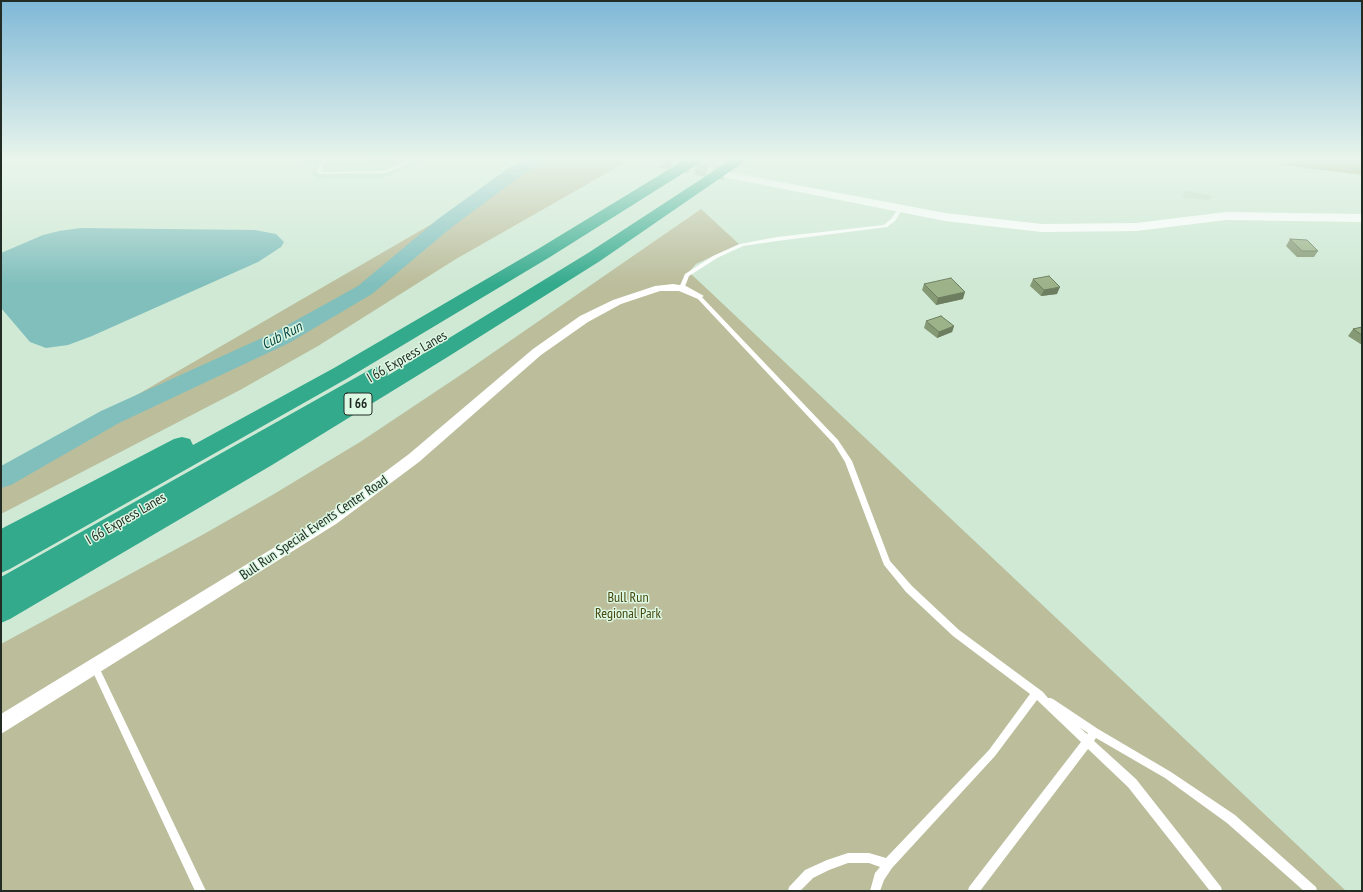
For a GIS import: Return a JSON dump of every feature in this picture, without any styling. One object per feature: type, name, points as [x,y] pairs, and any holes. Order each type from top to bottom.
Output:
[{"type":"highway","points":[[1,542],[353,351],[486,275],[604,201]]},
{"type":"highway","name":"I 66 Express Lanes","points":[[1,562],[341,373],[538,257],[613,201]]},
{"type":"highway","name":"I 66 Express Lanes","points":[[1,590],[190,483],[428,345],[667,201]]},
{"type":"highway","name":"I 66","points":[[1,611],[359,403],[557,281],[671,201]]},
{"type":"street","points":[[873,201],[901,208],[981,222],[1074,229],[1136,227],[1220,217],[1362,218]]},
{"type":"street","name":"Bull Run Special Events Center Road","points":[[1,725],[286,549],[368,494],[449,430],[537,352],[584,319],[617,302],[648,291],[668,287],[682,288],[698,296]]},
{"type":"lane","points":[[682,288],[687,274],[715,257],[742,245],[885,226],[893,220],[901,208]]},
{"type":"lane","points":[[698,296],[836,442],[848,461],[887,562],[909,589],[956,633],[1036,693],[1095,732],[1168,775],[1231,819],[1312,891]]},
{"type":"lane","points":[[95,668],[201,891]]},
{"type":"lane","points":[[1036,693],[1132,783],[1217,891]]},
{"type":"lane","points":[[875,891],[879,877],[888,864],[992,753],[1036,693]]},
{"type":"lane","points":[[973,891],[1095,732]]},
{"type":"lane","points":[[793,891],[809,874],[827,865],[848,858],[868,858],[888,864]]},
{"type":"green space","points":[[469,201],[558,201],[456,259],[318,346],[240,390],[1,514],[1,468],[54,443],[449,214]]},
{"type":"green space","name":"Bull Run Regional Park","points":[[701,209],[739,244],[696,264],[689,272],[1346,891],[1,891],[1,644],[204,534],[360,442],[465,372]]},
{"type":"water","points":[[81,228],[255,230],[276,234],[284,242],[281,247],[258,262],[92,336],[68,345],[46,348],[30,342],[1,308],[1,253],[43,235]]},
{"type":"building","points":[[1290,239],[1307,240],[1318,251],[1302,251]]},
{"type":"building","points":[[1049,276],[1060,287],[1044,290],[1033,279]]},
{"type":"building","points":[[951,278],[965,292],[938,298],[924,284]]},
{"type":"building","points":[[941,316],[954,326],[939,332],[926,321]]},
{"type":"building","points":[[1362,327],[1362,335],[1353,329]]},
{"type":"waterway","name":"Cub Run","points":[[1,478],[110,417],[281,338],[365,290],[445,223],[476,201]]}]
